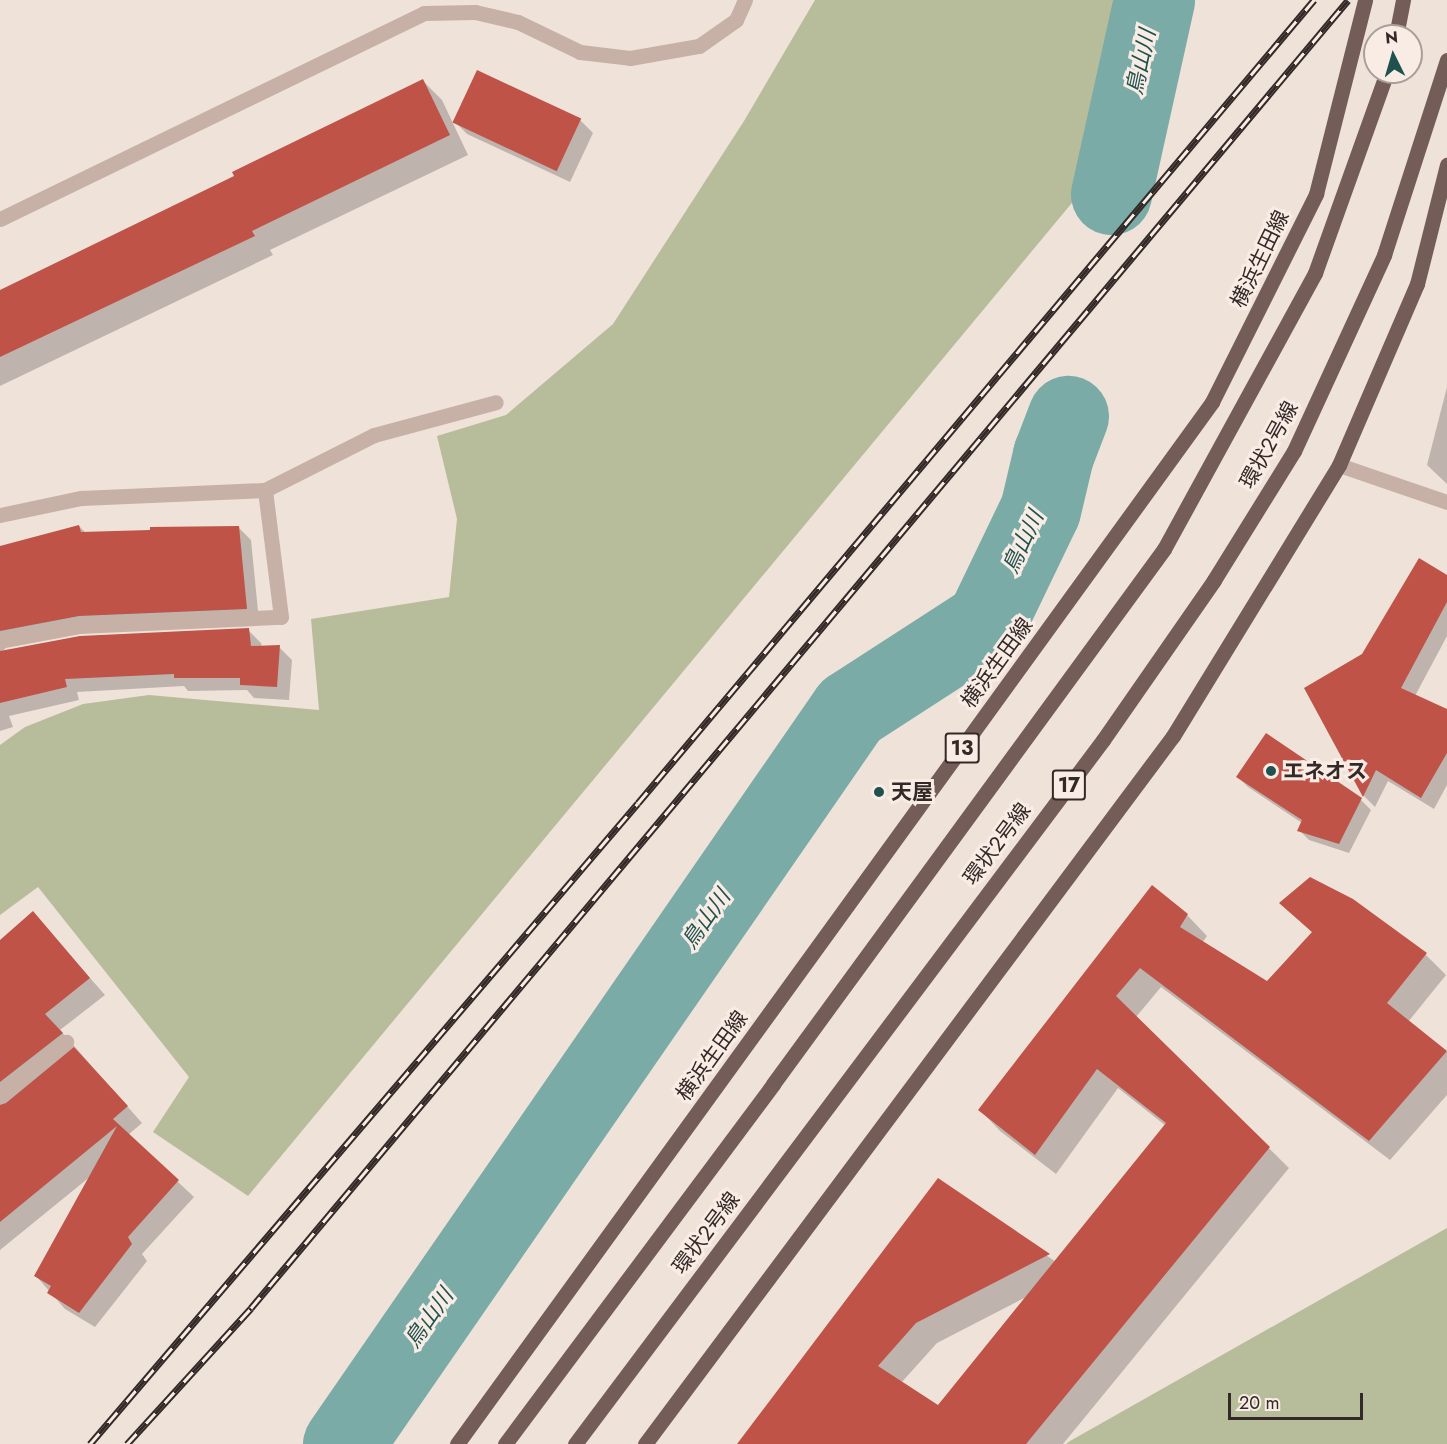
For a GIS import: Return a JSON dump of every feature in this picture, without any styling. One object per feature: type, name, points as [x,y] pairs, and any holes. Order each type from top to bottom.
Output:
[{"type":"main road","name":"横浜生田線","points":[[457,1444],[1212,402],[1316,194],[1365,0]]},
{"type":"main road","points":[[1398,24],[1403,0]]},
{"type":"main road","name":"環状2号線","points":[[575,1444],[1103,740],[1214,580],[1294,452],[1384,255],[1447,60]]},
{"type":"main road","name":"環状2号線","points":[[505,1444],[773,1084],[1164,549],[1315,273],[1383,84]]},
{"type":"main road","points":[[645,1444],[1173,736],[1339,465],[1417,284],[1447,165]]},
{"type":"street","points":[[0,219],[424,13],[475,12],[518,22],[579,52],[630,58],[699,46],[736,20],[745,0]]},
{"type":"street","points":[[0,515],[81,498],[265,490],[374,435],[496,402]]},
{"type":"street","points":[[1339,465],[1447,502]]},
{"type":"street","points":[[0,641],[79,626],[280,617],[265,490]]},
{"type":"street","points":[[0,1095],[66,1042]]},
{"type":"green space","points":[[815,0],[1142,0],[1110,157],[248,1196],[153,1132],[189,1077],[38,887],[0,915],[0,745],[25,727],[83,704],[149,695],[319,710],[311,619],[449,597],[457,519],[437,436],[506,415],[613,324],[744,121]]},
{"type":"green space","points":[[1447,1228],[1447,1444],[1066,1444],[1070,1441]]},
{"type":"building","points":[[477,70],[581,119],[557,171],[452,123]]},
{"type":"building","points":[[423,79],[450,135],[252,231],[255,236],[0,357],[0,290],[234,176],[232,172]]},
{"type":"building","points":[[79,525],[81,532],[150,530],[150,527],[239,526],[247,609],[79,616],[0,631],[0,546]]},
{"type":"building","points":[[1419,558],[1447,575],[1447,602],[1401,688],[1447,709],[1447,753],[1421,798],[1376,770],[1363,797],[1304,688],[1362,654]]},
{"type":"building","points":[[249,628],[251,646],[280,645],[277,687],[240,685],[240,678],[174,678],[174,674],[65,679],[67,687],[0,703],[0,651],[80,636]]},
{"type":"building","points":[[1266,733],[1362,798],[1339,844],[1297,831],[1302,820],[1236,777]]},
{"type":"building","points":[[1310,877],[1353,899],[1427,953],[1387,1003],[1447,1051],[1369,1141],[1140,968],[1116,996],[1270,1147],[1026,1444],[737,1444],[938,1178],[1050,1254],[916,1323],[878,1366],[938,1405],[1166,1123],[1097,1069],[1035,1155],[978,1110],[1152,885],[1188,914],[1180,927],[1267,981],[1312,932],[1279,903]]},
{"type":"building","points":[[33,911],[90,978],[45,1014],[63,1033],[0,1082],[0,940]]},
{"type":"building","points":[[74,1047],[128,1106],[113,1119],[179,1180],[128,1237],[132,1244],[79,1313],[47,1293],[51,1286],[34,1276],[117,1126],[0,1222],[0,1105],[6,1103]]},
{"type":"waterway","name":"鳥山川","points":[[1111,194],[1154,0]]},
{"type":"waterway","name":"鳥山川","points":[[343,1444],[850,710],[986,622],[1040,510],[1053,455],[1068,416]]},
{"type":"railway","points":[[90,1444],[638,803],[1314,0]]},
{"type":"railway","points":[[127,1444],[251,1308],[1348,0]]},
{"type":"place","name":"エネオス","points":[[1271,771]]},
{"type":"place","name":"天屋","points":[[879,792]]}]
